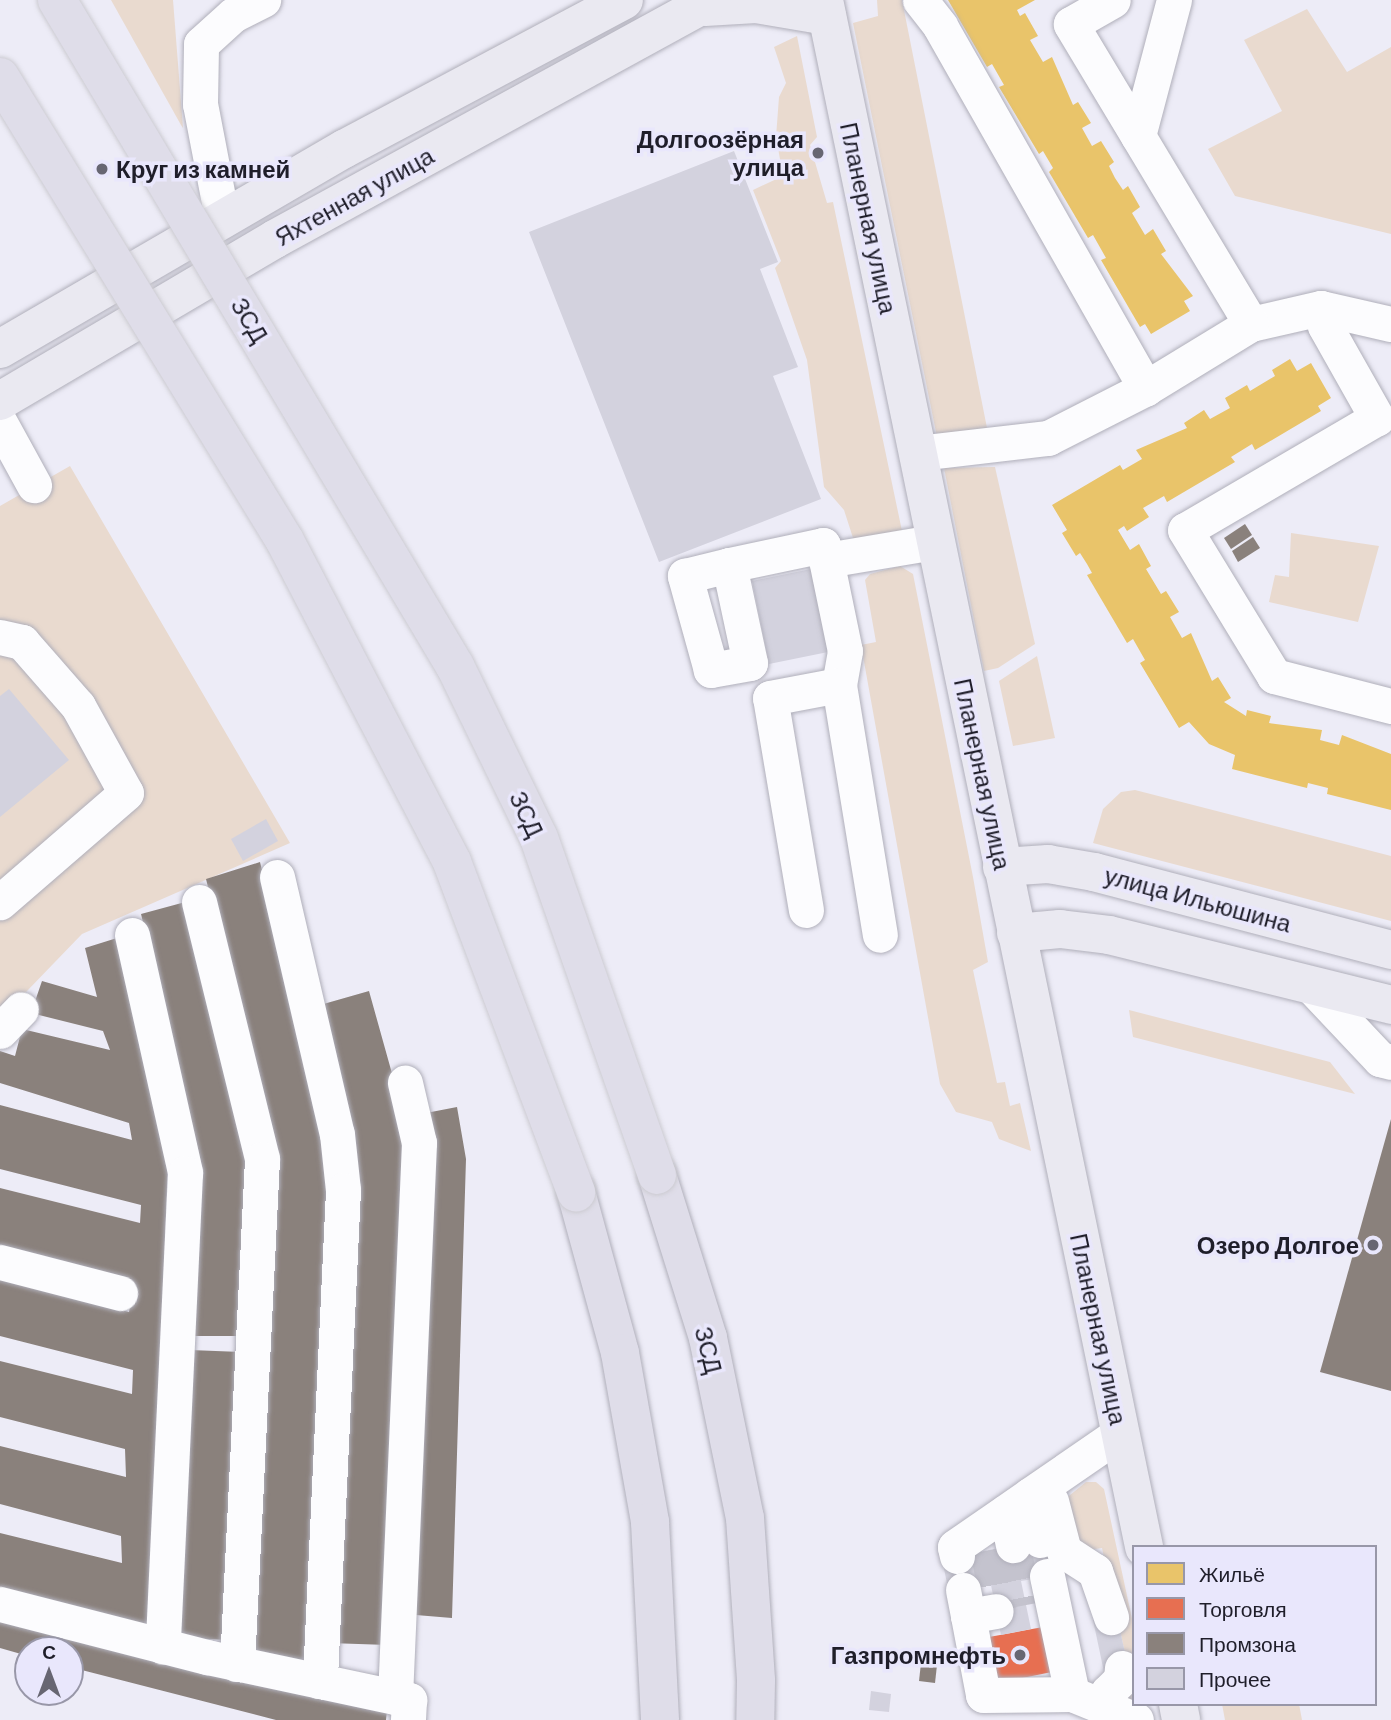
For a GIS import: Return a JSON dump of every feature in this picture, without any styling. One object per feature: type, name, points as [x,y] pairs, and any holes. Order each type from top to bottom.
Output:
[{"type":"highway","name":"ЗСД","points":[[57,0],[455,666],[539,838],[657,1175],[708,1338],[745,1518],[757,1681],[755,1720]]},
{"type":"highway","points":[[0,77],[285,541],[452,862],[576,1192],[620,1353],[650,1522],[660,1720]]},
{"type":"main road","name":"Яхтенная улица","points":[[0,349],[222,218],[624,0]]},
{"type":"main road","name":"Яхтенная улица","points":[[0,401],[275,239],[708,4]]},
{"type":"main road","points":[[708,4],[826,8]]},
{"type":"main road","name":"Планерная улица","points":[[826,8],[934,542],[1144,1545]]},
{"type":"main road","name":"улица Ильюшина","points":[[1002,867],[1048,864],[1094,872],[1391,950]]},
{"type":"main road","points":[[1016,933],[1060,929],[1110,935],[1313,988],[1391,1005]]},
{"type":"street","points":[[222,218],[200,104],[201,44],[233,15],[263,0]]},
{"type":"street","points":[[920,0],[940,26],[1146,388]]},
{"type":"street","points":[[1113,0],[1071,24],[1251,324]]},
{"type":"street","points":[[1138,136],[1174,0]]},
{"type":"street","points":[[918,453],[1048,438],[1146,388],[1251,324],[1321,308],[1391,324]]},
{"type":"street","points":[[1321,308],[1325,326],[1377,418],[1185,530],[1274,676],[1391,706]]},
{"type":"street","points":[[0,423],[34,485]]},
{"type":"street","points":[[826,560],[934,542]]},
{"type":"street","points":[[729,565],[823,545],[845,651],[839,685],[880,935]]},
{"type":"street","points":[[0,637],[22,642],[79,706],[126,793],[0,902]]},
{"type":"street","points":[[806,910],[770,698],[839,685]]},
{"type":"street","points":[[277,877],[337,1134],[343,1190],[320,1681]]},
{"type":"street","points":[[199,902],[262,1159],[237,1664]]},
{"type":"street","points":[[132,935],[185,1174],[163,1646]]},
{"type":"street","points":[[1313,988],[1380,1059],[1391,1062]]},
{"type":"street","points":[[0,1604],[237,1664],[320,1681],[401,1709],[419,1143],[405,1083]]},
{"type":"street","points":[[0,1262],[120,1293]]},
{"type":"street","points":[[1111,1617],[1095,1571],[1064,1551],[1008,1526],[1120,1433]]},
{"type":"street","points":[[1072,1694],[1009,1600],[983,1695],[1072,1694],[1122,1714]]},
{"type":"street","points":[[1122,1668],[1121,1679],[1108,1692],[1122,1714]]},
{"type":"shaded area","points":[[111,0],[173,0],[183,128],[181,125]]},
{"type":"shaded area","points":[[877,0],[902,0],[989,438],[938,442],[853,23],[878,16]]},
{"type":"shaded area","points":[[1307,9],[1347,72],[1391,47],[1391,234],[1235,196],[1208,149],[1282,111],[1244,40]]},
{"type":"shaded area","points":[[797,36],[817,137],[810,145],[827,203],[833,202],[902,531],[854,541],[844,510],[824,487],[807,360],[775,268],[781,261],[753,190],[783,176],[776,137],[779,97],[786,83],[774,47]]},
{"type":"shaded area","points":[[70,466],[290,843],[82,934],[0,1019],[0,506]]},
{"type":"shaded area","points":[[995,467],[1035,644],[998,668],[984,671],[944,468]]},
{"type":"shaded area","points":[[1291,533],[1379,546],[1358,622],[1269,602],[1275,575],[1289,577]]},
{"type":"shaded area","points":[[900,566],[913,574],[973,877],[988,962],[973,970],[997,1083],[1005,1082],[1010,1106],[1020,1103],[1031,1151],[999,1139],[992,1122],[956,1112],[940,1084],[861,645],[876,642],[865,580],[870,574]]},
{"type":"shaded area","points":[[1037,656],[1055,738],[1013,746],[999,681]]},
{"type":"shaded area","points":[[1135,790],[1391,856],[1391,921],[1093,843],[1103,809],[1121,792]]},
{"type":"shaded area","points":[[1129,1010],[1330,1062],[1355,1094],[1133,1037]]},
{"type":"shaded area","points":[[1086,1482],[1096,1482],[1104,1489],[1132,1619],[1132,1705],[1127,1706],[1128,1667],[1102,1548],[1074,1552],[1064,1500]]},
{"type":"shaded area","points":[[1222,1706],[1299,1706],[1302,1720],[1225,1720]]},
{"type":"building: Жильё","points":[[948,0],[1035,0],[1017,10],[1020,16],[1025,13],[1038,36],[1030,40],[1043,62],[1052,57],[1073,105],[1078,102],[1091,123],[1082,128],[1092,146],[1101,141],[1114,162],[1109,166],[1115,178],[1123,190],[1128,186],[1140,207],[1132,213],[1145,235],[1153,229],[1166,251],[1161,254],[1193,296],[1184,301],[1190,311],[1151,334],[1145,324],[1140,327],[1101,260],[1106,258],[1093,235],[1088,238],[1049,172],[1053,168],[1043,151],[1039,154],[999,87],[1004,85],[992,64],[987,67]]},
{"type":"building: Жильё","points":[[1290,359],[1297,371],[1311,363],[1331,398],[1318,406],[1321,411],[1255,450],[1252,444],[1231,457],[1235,462],[1167,502],[1164,496],[1143,508],[1149,517],[1127,531],[1124,526],[1118,530],[1130,550],[1139,544],[1151,566],[1146,569],[1161,594],[1166,591],[1179,612],[1170,617],[1182,638],[1191,633],[1212,681],[1218,677],[1231,698],[1224,702],[1246,716],[1247,710],[1271,716],[1269,723],[1322,730],[1320,740],[1339,745],[1342,735],[1391,754],[1391,810],[1327,794],[1328,788],[1308,783],[1307,788],[1232,769],[1235,755],[1209,744],[1189,722],[1179,728],[1140,663],[1145,660],[1133,639],[1127,643],[1087,575],[1092,573],[1087,564],[1080,553],[1076,556],[1062,533],[1067,530],[1052,505],[1120,465],[1123,470],[1142,459],[1136,450],[1187,428],[1184,423],[1204,410],[1210,419],[1230,408],[1225,398],[1247,385],[1250,391],[1275,376],[1272,370]]},
{"type":"building: Торговля","name":"Газпромнефть","points":[[1043,1627],[1052,1672],[998,1683],[989,1637]]},
{"type":"building: Промзона","points":[[1245,524],[1252,535],[1231,549],[1224,538]]},
{"type":"building: Промзона","points":[[1253,537],[1260,548],[1238,562],[1232,551]]},
{"type":"building: Промзона","points":[[260,862],[331,1156],[312,1661],[249,1658],[275,1161],[206,879]]},
{"type":"building: Промзона","points":[[189,901],[251,1153],[243,1336],[192,1336],[201,1162],[141,914]]},
{"type":"building: Промзона","points":[[117,938],[168,1161],[150,1635],[0,1597],[0,1533],[122,1563],[121,1536],[0,1504],[0,1446],[126,1477],[125,1449],[0,1417],[0,1361],[132,1394],[133,1370],[0,1336],[0,1278],[129,1312],[133,1288],[0,1249],[0,1188],[140,1223],[141,1205],[0,1169],[0,1105],[132,1140],[129,1123],[0,1083],[0,1051],[15,1056],[22,1029],[110,1050],[103,1031],[31,1013],[42,981],[97,997],[85,948]]},
{"type":"building: Промзона","points":[[369,991],[410,1138],[388,1645],[329,1643],[355,1145],[320,1005]]},
{"type":"building: Промзона","points":[[457,1107],[466,1159],[452,1618],[416,1615],[435,1157],[426,1113]]},
{"type":"building: Промзона","name":"Озеро Долгое","points":[[1391,1119],[1391,1391],[1320,1372]]},
{"type":"building: Промзона","points":[[190,1350],[241,1352],[229,1640],[178,1638]]},
{"type":"building: Промзона","points":[[0,1615],[79,1636],[14,1636],[14,1652],[0,1648]]},
{"type":"building: Промзона","points":[[84,1637],[301,1695],[302,1687],[387,1710],[386,1720],[276,1720],[84,1671]]},
{"type":"building: Промзона","points":[[922,1654],[938,1656],[935,1683],[919,1681]]},
{"type":"building: Прочее","points":[[734,151],[778,262],[760,269],[798,367],[773,376],[821,499],[659,562],[529,232]]},
{"type":"building: Прочее","points":[[811,569],[828,652],[769,664],[752,581]]},
{"type":"building: Прочее","points":[[9,689],[69,760],[0,817],[0,696]]},
{"type":"building: Прочее","points":[[266,819],[278,841],[243,861],[231,839]]},
{"type":"building: Прочее","points":[[1050,1538],[1057,1575],[1021,1581],[1031,1629],[1001,1635],[991,1585],[949,1593],[942,1559]]},
{"type":"building: Прочее","points":[[1117,1616],[1128,1667],[1104,1672],[1093,1620]]},
{"type":"building: Прочее","points":[[871,1691],[891,1694],[889,1712],[869,1710]]},
{"type":"tunnel","points":[[1013,1545],[1025,1605]]},
{"type":"tunnel","points":[[988,1550],[999,1610]]},
{"type":"place","name":"Долгоозёрная улица","points":[[818,153]]},
{"type":"place","name":"Круг из камней","points":[[102,169]]},
{"type":"place","name":"Озеро Долгое","points":[[1373,1245]]},
{"type":"place","name":"Газпромнефть","points":[[1020,1655]]}]
